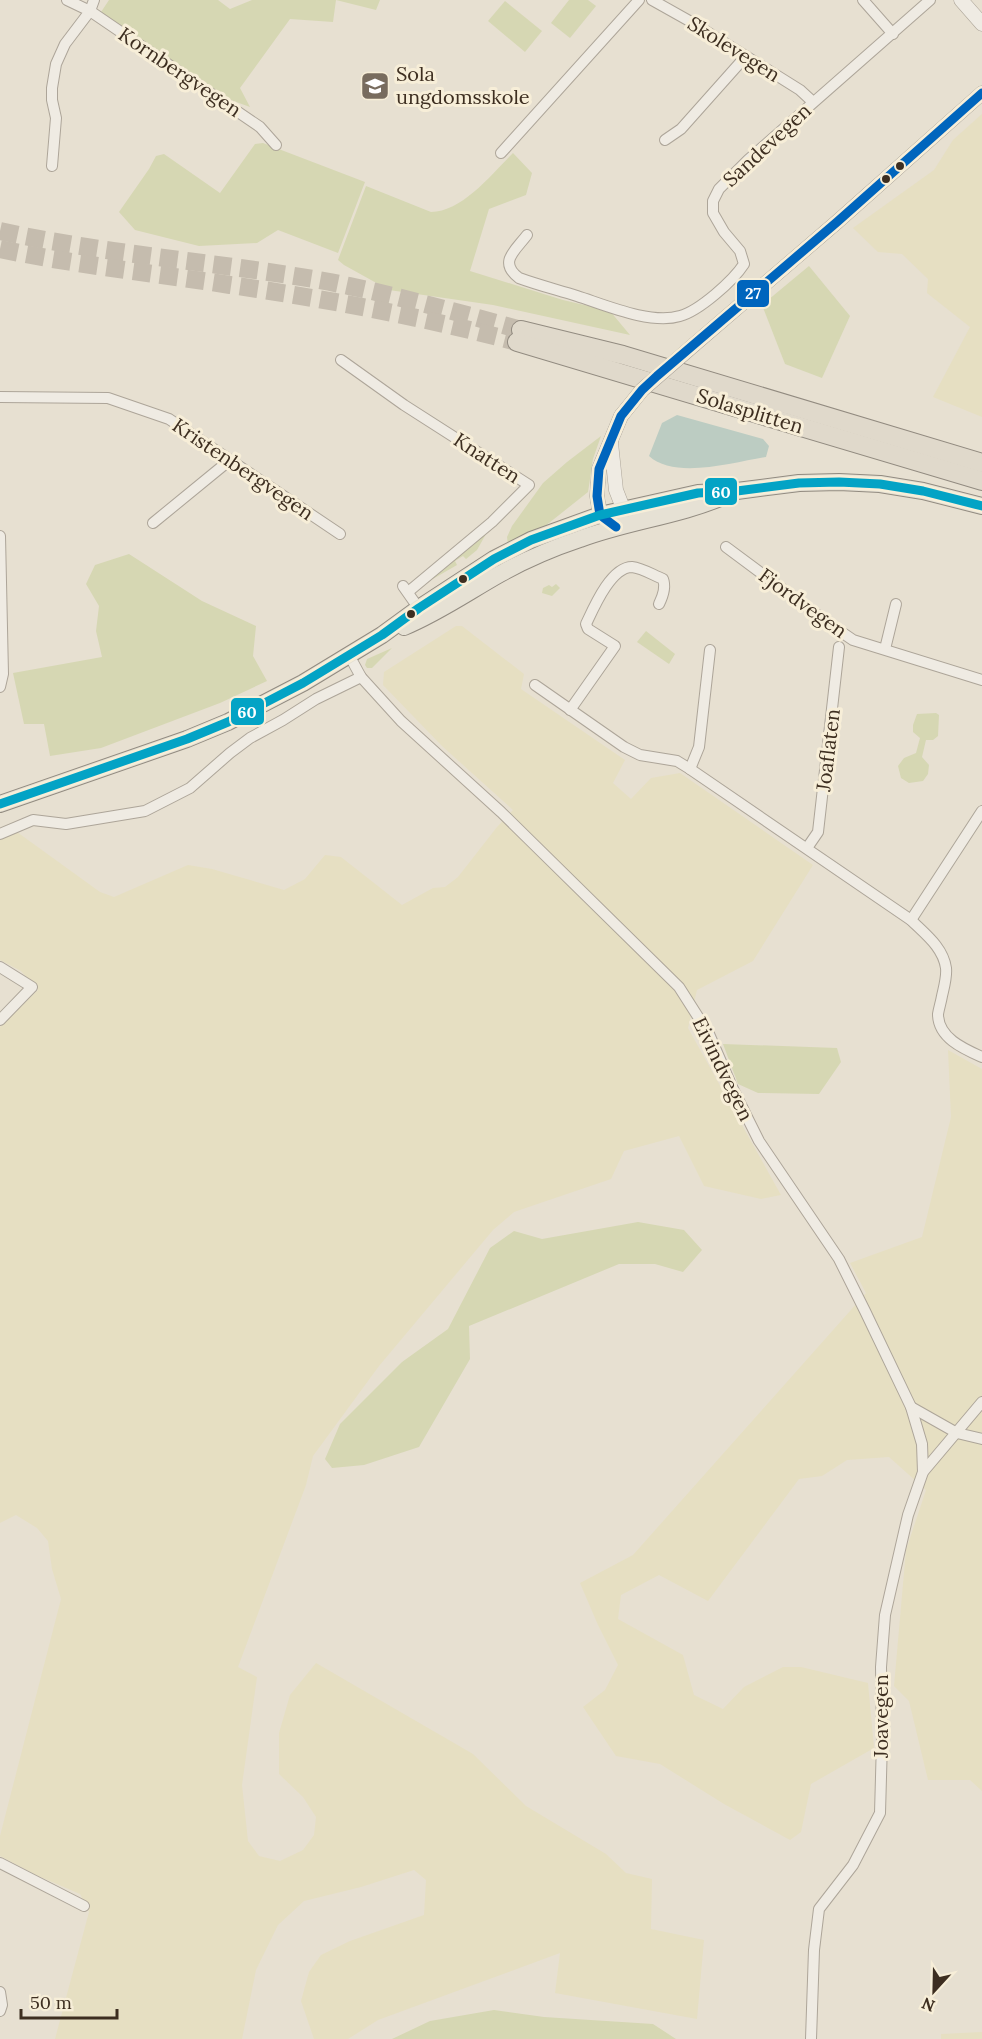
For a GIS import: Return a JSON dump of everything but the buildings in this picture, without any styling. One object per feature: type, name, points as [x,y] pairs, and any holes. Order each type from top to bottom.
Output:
[{"type":"highway","name":"Solasplitten","points":[[982,463],[635,359],[519,336],[982,481]]},
{"type":"main road","points":[[422,613],[494,559],[531,540],[600,514],[698,493],[737,491],[799,483],[839,482],[880,484],[923,491],[982,506]]},
{"type":"main road","points":[[0,804],[228,722],[303,683],[422,613],[534,558],[616,527],[703,506],[737,491]]},
{"type":"street","name":"Kornbergvegen","points":[[67,0],[92,5],[260,127],[276,145]]},
{"type":"street","points":[[501,153],[639,0]]},
{"type":"street","name":"Skolevegen","points":[[652,0],[800,90],[813,102]]},
{"type":"street","points":[[863,0],[893,34]]},
{"type":"street","name":"Sandevegen","points":[[527,235],[509,257],[511,272],[519,278],[639,316],[666,318],[681,316],[718,292],[736,276],[744,264],[740,251],[724,232],[714,213],[713,201],[719,189],[813,102],[930,0]]},
{"type":"street","points":[[961,0],[980,24]]},
{"type":"street","points":[[52,165],[56,118],[52,100],[56,64],[65,44],[92,5]]},
{"type":"street","points":[[665,140],[681,129],[746,56]]},
{"type":"street","points":[[611,443],[616,490],[623,508],[616,527],[600,514],[597,496],[599,469],[621,416],[642,390],[982,93]]},
{"type":"street","name":"Knatten","points":[[341,360],[404,405],[529,485],[492,522],[406,589],[422,613]]},
{"type":"street","name":"Kristenbergvegen","points":[[0,397],[108,398],[169,419],[340,534]]},
{"type":"street","points":[[153,523],[230,460]]},
{"type":"street","points":[[0,536],[3,674],[0,687]]},
{"type":"street","name":"Fjordvegen","points":[[726,547],[853,640],[982,680]]},
{"type":"street","points":[[570,710],[615,646],[588,629],[586,624],[612,576],[623,568],[634,567],[663,579],[665,584],[659,604]]},
{"type":"street","points":[[885,649],[896,604]]},
{"type":"street","name":"Joaflaten","points":[[807,848],[818,832],[839,647]]},
{"type":"street","points":[[690,769],[699,747],[710,650]]},
{"type":"street","name":"Eivindvegen","points":[[349,654],[361,677],[401,721],[501,812],[679,987],[709,1034],[732,1088],[759,1141],[839,1259],[910,1407],[922,1444],[923,1472]]},
{"type":"street","points":[[0,834],[33,820],[66,824],[145,811],[190,788],[250,738],[316,699],[361,677]]},
{"type":"street","points":[[535,685],[632,751],[640,755],[677,761],[690,769],[911,920],[935,944],[943,956],[946,981],[938,1015],[946,1037],[982,1057]]},
{"type":"street","points":[[911,920],[982,811]]},
{"type":"street","points":[[0,967],[32,987],[0,1020]]},
{"type":"street","name":"Joavegen","points":[[811,2039],[814,1950],[819,1910],[853,1865],[880,1813],[881,1667],[885,1615],[908,1515],[923,1472],[982,1402]]},
{"type":"street","points":[[910,1407],[957,1433],[982,1439]]},
{"type":"street","points":[[0,1863],[84,1906]]},
{"type":"street","points":[[0,1992],[2,2005],[0,2011]]},
{"type":"shaded area","points":[[982,114],[982,417],[933,397],[970,327],[927,293],[928,279],[902,254],[878,252],[853,228],[934,170],[953,140]]},
{"type":"shaded area","points":[[677,415],[763,439],[769,446],[766,457],[689,468],[660,463],[649,456],[662,423]]},
{"type":"shaded area","points":[[456,626],[462,626],[524,674],[521,689],[625,760],[613,783],[631,799],[651,778],[680,773],[813,865],[753,961],[697,990],[688,1028],[781,1195],[761,1199],[704,1186],[679,1136],[624,1151],[611,1179],[514,1212],[493,1230],[379,1366],[313,1456],[306,1485],[238,1667],[257,1677],[242,1785],[248,1841],[259,1856],[280,1861],[303,1850],[314,1835],[316,1817],[303,1797],[279,1774],[279,1733],[290,1695],[316,1663],[473,1754],[526,1806],[606,1854],[626,1873],[652,1879],[651,1929],[704,1940],[697,2019],[555,1993],[560,1953],[378,2020],[348,2039],[314,2039],[301,2001],[309,1972],[321,1955],[350,1941],[424,1915],[426,1880],[414,1870],[361,1887],[304,1901],[278,1925],[256,1970],[242,2039],[55,2039],[89,1912],[80,1894],[0,1856],[0,1836],[61,1599],[52,1569],[48,1541],[37,1528],[16,1515],[0,1523],[0,1027],[38,990],[21,971],[0,960],[0,839],[17,832],[100,892],[114,897],[188,865],[212,869],[284,890],[305,879],[325,855],[341,857],[402,905],[433,888],[445,887],[458,877],[513,810],[442,746],[383,685],[384,672]]},
{"type":"shaded area","points":[[948,1050],[982,1069],[982,1791],[970,1780],[928,1780],[909,1701],[894,1686],[906,1550],[926,1490],[889,1457],[847,1460],[822,1476],[799,1479],[708,1601],[659,1575],[621,1595],[618,1619],[683,1655],[694,1695],[723,1709],[744,1687],[783,1667],[801,1667],[868,1683],[874,1748],[811,1784],[801,1832],[790,1840],[724,1804],[660,1764],[616,1756],[583,1707],[605,1690],[618,1665],[580,1583],[633,1555],[866,1293],[850,1263],[922,1237],[951,1117]]},
{"type":"shaded area","points":[[982,2032],[982,2039],[941,2039],[941,2034]]},
{"type":"green space","points":[[109,0],[218,0],[230,9],[252,0],[336,0],[333,22],[290,19],[240,88],[250,107],[217,95],[101,12]]},
{"type":"green space","points":[[336,0],[380,0],[376,10]]},
{"type":"green space","points":[[569,0],[588,0],[596,6],[570,38],[551,23]]},
{"type":"green space","points":[[505,1],[542,31],[525,52],[488,21]]},
{"type":"green space","points":[[263,143],[365,182],[338,253],[278,230],[257,243],[199,246],[135,230],[119,212],[156,156],[164,154],[220,193],[255,144]]},
{"type":"green space","points":[[513,153],[532,173],[526,195],[489,209],[470,271],[563,300],[610,311],[630,335],[493,305],[389,290],[338,260],[366,186],[431,212],[443,210],[465,199]]},
{"type":"green space","points":[[809,266],[850,316],[822,378],[785,364],[762,305]]},
{"type":"green space","points":[[601,436],[593,459],[588,492],[544,527],[508,545],[507,537],[512,526],[543,483]]},
{"type":"green space","points":[[486,534],[477,550],[466,559],[463,556],[455,561],[457,565],[431,580]]},
{"type":"green space","points":[[129,554],[202,601],[256,626],[253,656],[267,681],[220,703],[101,748],[50,756],[44,724],[24,724],[13,673],[102,657],[96,631],[99,606],[86,584],[95,565]]},
{"type":"green space","points":[[556,584],[560,588],[552,596],[542,593],[543,588]]},
{"type":"green space","points":[[646,631],[675,654],[669,664],[637,642]]},
{"type":"green space","points":[[392,648],[372,668],[367,668],[365,665],[367,659]]},
{"type":"green space","points":[[936,713],[939,715],[938,736],[933,740],[926,740],[922,757],[929,765],[928,774],[923,781],[909,783],[901,778],[898,766],[904,758],[916,753],[920,738],[913,732],[913,725],[917,714]]},
{"type":"green space","points":[[723,1044],[837,1048],[841,1062],[819,1094],[758,1093],[738,1084]]},
{"type":"green space","points":[[638,1222],[684,1230],[702,1250],[683,1272],[655,1264],[619,1264],[469,1326],[470,1359],[419,1447],[364,1465],[332,1468],[325,1459],[340,1424],[402,1362],[448,1329],[490,1248],[514,1231],[542,1239]]},
{"type":"green space","points":[[494,2010],[544,2017],[653,2024],[676,2039],[392,2039],[430,2021]]},
{"type":"tunnel","points":[[0,231],[82,246],[330,282],[426,304],[521,330]]},
{"type":"tunnel","points":[[0,249],[339,303],[517,342]]},
{"type":"transit line","name":"27","points":[[616,527],[600,515],[597,496],[599,469],[621,416],[642,390],[982,93]]},
{"type":"transit line","name":"60","points":[[0,804],[187,739],[228,722],[303,683],[382,635],[494,559],[531,540],[600,515],[698,493],[737,491],[799,483],[839,482],[880,484],[923,491],[982,506]]},
{"type":"place","name":"Sola ungdomsskole","points":[[375,86]]}]
